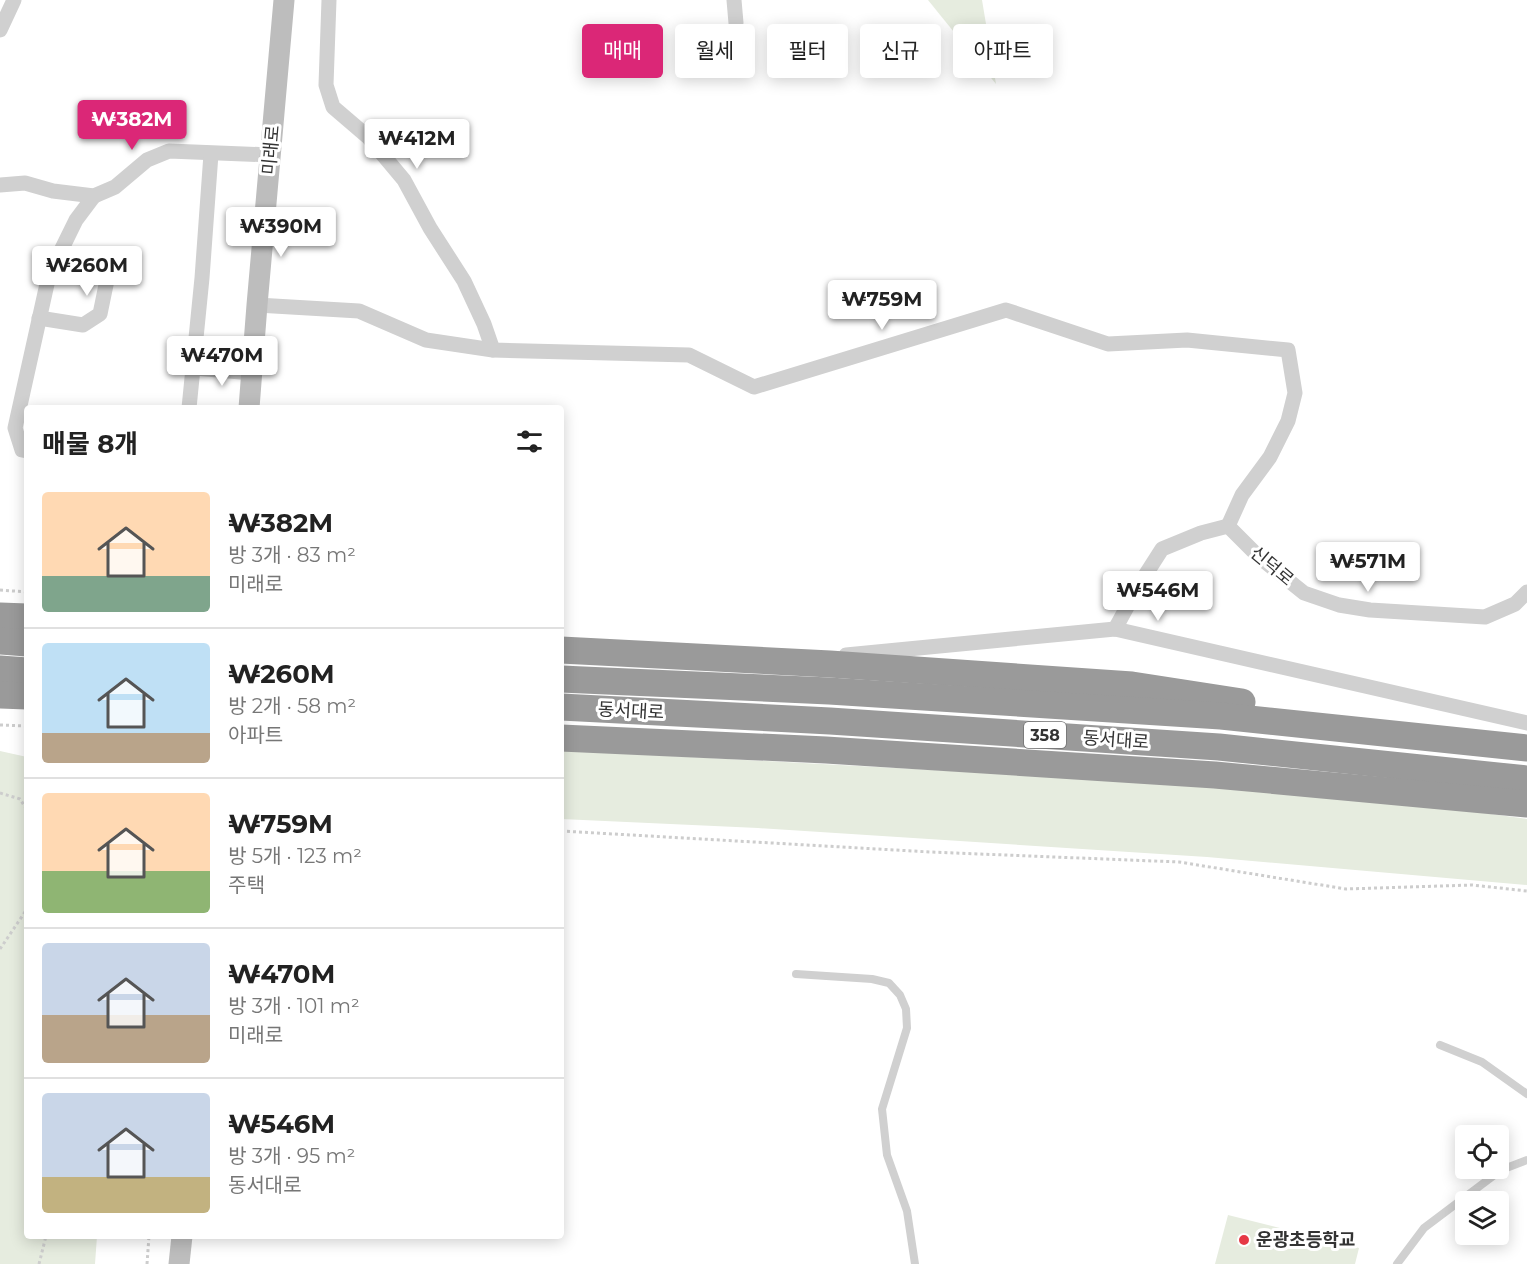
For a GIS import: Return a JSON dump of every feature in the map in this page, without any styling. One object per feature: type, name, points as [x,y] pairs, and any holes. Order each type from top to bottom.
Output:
[{"type":"highway","points":[[0,616],[24,617]]},
{"type":"highway","points":[[0,641],[24,643]]},
{"type":"highway","points":[[564,650],[1132,685],[1523,739]]},
{"type":"highway","points":[[0,669],[24,671]]},
{"type":"highway","name":"동서대로","points":[[564,679],[830,691],[1221,716],[1523,739]]},
{"type":"highway","points":[[0,694],[24,696]]},
{"type":"highway","name":"동서대로","points":[[564,707],[830,721],[1219,747],[1527,779]]},
{"type":"highway","points":[[564,738],[826,750],[1215,775],[1527,804]]},
{"type":"main road","name":"미래로","points":[[249,405],[286,1]]},
{"type":"main road","points":[[179,1264],[182,1239]]},
{"type":"street","points":[[0,30],[14,0]]},
{"type":"street","points":[[329,0],[326,85],[333,107],[368,136],[404,180],[430,228],[464,281],[493,350]]},
{"type":"street","points":[[734,0],[736,23]]},
{"type":"street","points":[[24,450],[15,428],[49,275],[76,220],[94,196],[115,187],[147,160],[169,151],[271,155]]},
{"type":"street","points":[[189,405],[195,368],[211,154]]},
{"type":"street","points":[[0,185],[25,183],[53,191],[94,196]]},
{"type":"street","points":[[39,318],[83,325],[100,314],[107,280],[102,266],[59,255]]},
{"type":"street","points":[[257,306],[359,311],[426,340],[493,350],[689,355],[754,387],[1006,310],[1108,344],[1187,340],[1288,350],[1294,393],[1288,421],[1270,457],[1242,495],[1228,526],[1201,533],[1162,549],[1138,585],[1115,629]]},
{"type":"street","points":[[195,368],[252,373]]},
{"type":"street","name":"신덕로","points":[[1228,526],[1258,556],[1304,593],[1339,605],[1370,610],[1485,618],[1515,604],[1527,592]]},
{"type":"street","points":[[780,662],[1115,629],[1523,739]]},
{"type":"lane","points":[[796,974],[872,979],[890,983],[900,995],[906,1009],[907,1028],[882,1109],[887,1155],[907,1211],[915,1264]]},
{"type":"lane","points":[[1440,1045],[1482,1062],[1527,1094]]},
{"type":"lane","points":[[1397,1264],[1424,1228],[1501,1170],[1527,1160]]},
{"type":"path","points":[[0,590],[24,592]]},
{"type":"path","points":[[0,725],[24,726]]},
{"type":"path","points":[[0,793],[20,799],[24,805]]},
{"type":"path","points":[[564,831],[930,852],[1179,862],[1346,889],[1472,885],[1527,891]]},
{"type":"path","points":[[0,949],[24,913]]},
{"type":"path","points":[[39,1264],[44,1239]]},
{"type":"path","points":[[147,1264],[149,1239]]},
{"type":"shaded area","points":[[928,0],[982,0],[986,24],[953,24],[953,31]]},
{"type":"shaded area","points":[[564,750],[1211,785],[1462,810],[1527,819],[1527,885],[1207,857],[758,828],[564,819]]},
{"type":"shaded area","points":[[0,751],[24,756],[24,1239],[97,1239],[95,1264],[0,1264]]},
{"type":"shaded area","points":[[1228,1215],[1359,1248],[1355,1264],[1215,1264]]},
{"type":"place","name":"운광초등학교","points":[[1244,1240]]}]
